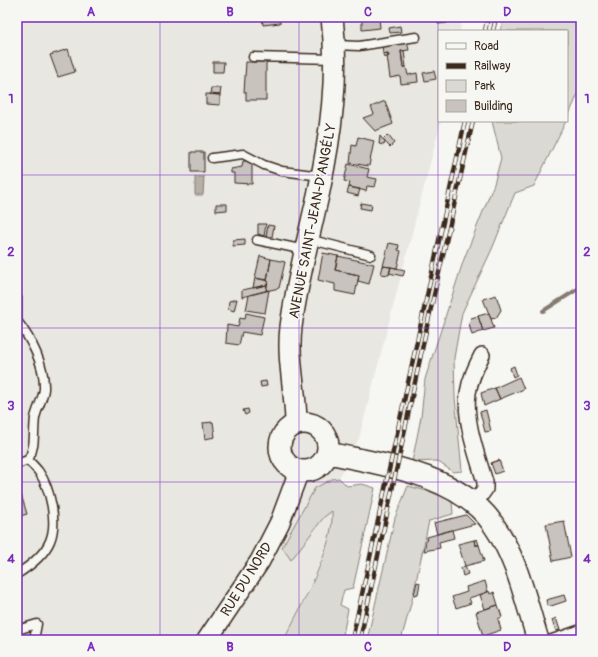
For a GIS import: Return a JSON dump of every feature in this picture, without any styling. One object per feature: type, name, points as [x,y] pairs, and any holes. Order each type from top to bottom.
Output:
[{"type":"main road","name":"AVENUE SAINT-JEAN-D'ANGÉLY","points":[[296,424],[296,399],[290,352],[294,305],[322,176],[331,120],[335,52],[332,17]]},
{"type":"main road","points":[[306,422],[316,426],[324,433],[328,442],[328,453],[324,461],[317,467],[308,471],[299,471],[284,461],[280,453],[280,444],[283,435],[288,428],[296,424],[306,422]]},
{"type":"main road","points":[[328,453],[366,461],[410,473],[447,486],[474,504],[493,524],[505,544],[538,640]]},
{"type":"street","points":[[474,504],[485,488],[485,482],[472,436],[468,394],[472,375],[482,355]]},
{"type":"street","name":"RUE DU NORD","points":[[207,640],[260,561],[280,522],[299,471]]},
{"type":"lane","points":[[253,57],[335,52],[358,46],[416,37]]},
{"type":"lane","points":[[212,158],[243,154],[264,165],[282,171],[322,176]]},
{"type":"lane","points":[[257,240],[307,245],[371,255]]},
{"type":"lane","points":[[17,298],[17,320],[27,334],[40,362],[44,388],[36,418],[33,451],[28,460],[17,464]]},
{"type":"lane","points":[[17,574],[33,563],[50,541],[53,515],[49,494],[39,472],[28,460]]},
{"type":"lane","points":[[17,630],[37,624],[34,640]]},
{"type":"lane","points":[[549,640],[581,629]]},
{"type":"shaded area","points":[[17,17],[462,17],[460,30],[438,30],[438,122],[441,122],[359,438],[339,478],[332,479],[282,547],[291,559],[324,517],[332,511],[330,534],[318,568],[284,640],[17,640]]},
{"type":"shaded area","points":[[195,177],[204,177],[203,195],[195,195]]},
{"type":"green space","points":[[504,17],[581,17],[581,87],[568,117],[568,30],[500,30]]},
{"type":"green space","points":[[492,122],[566,122],[534,186],[515,193],[492,249],[462,313],[454,358],[455,397],[462,471],[453,472],[437,461],[412,462],[421,417],[425,379],[464,259],[494,184],[501,158]]},
{"type":"green space","points":[[339,478],[347,486],[362,484],[375,488],[353,588],[344,590],[340,605],[348,609],[342,640],[284,640],[315,577],[322,559],[328,542],[332,511],[324,517],[291,560],[282,547],[315,488],[332,479]]},
{"type":"green space","points":[[408,486],[431,492],[452,501],[453,514],[429,521],[412,600],[401,640],[367,640],[395,518]]},
{"type":"building","points":[[262,17],[280,17],[280,23],[263,25]]},
{"type":"building","points":[[362,17],[379,17],[380,28],[362,30]]},
{"type":"building","points":[[437,17],[446,17],[447,23],[438,24]]},
{"type":"building","points":[[400,26],[401,32],[390,33],[389,28]]},
{"type":"building","points":[[407,41],[409,50],[401,51],[403,67],[406,67],[408,75],[417,73],[418,82],[401,84],[400,76],[390,78],[387,56],[389,56],[388,53],[383,54],[382,44]]},
{"type":"building","points":[[68,49],[75,72],[58,77],[50,55]]},
{"type":"building","points":[[401,51],[404,51],[406,67],[403,67]]},
{"type":"building","points":[[388,53],[389,56],[384,58],[383,54]]},
{"type":"building","points":[[213,62],[224,62],[223,72],[213,72]]},
{"type":"building","points":[[246,62],[266,62],[266,100],[246,100],[246,92],[244,92]]},
{"type":"building","points":[[434,71],[436,79],[425,81],[423,73]]},
{"type":"building","points":[[211,88],[221,88],[220,95],[210,94]]},
{"type":"building","points":[[206,94],[220,95],[220,105],[206,104]]},
{"type":"building","points":[[385,101],[393,124],[375,131],[363,118],[374,114],[371,107]]},
{"type":"building","points":[[388,135],[394,143],[390,147],[383,140]]},
{"type":"building","points":[[380,136],[385,142],[384,145],[379,144]]},
{"type":"building","points":[[358,137],[374,141],[369,166],[350,163],[352,145],[356,146]]},
{"type":"building","points":[[191,152],[204,152],[204,172],[191,172]]},
{"type":"building","points":[[243,161],[252,161],[252,184],[234,183],[234,173],[231,173],[231,169],[242,167]]},
{"type":"building","points":[[348,164],[369,169],[367,177],[377,179],[375,187],[367,186],[366,191],[349,187],[350,182],[344,181]]},
{"type":"building","points":[[349,187],[360,189],[358,196],[347,193]]},
{"type":"building","points":[[361,203],[372,205],[371,210],[360,208]]},
{"type":"building","points":[[216,204],[227,204],[227,210],[216,211]]},
{"type":"building","points":[[258,224],[266,224],[264,236],[258,234]]},
{"type":"building","points":[[268,225],[274,226],[272,237],[266,236]]},
{"type":"building","points":[[245,239],[245,245],[233,246],[233,240]]},
{"type":"building","points":[[389,243],[399,245],[398,250],[401,251],[397,268],[383,266]]},
{"type":"building","points":[[323,253],[338,256],[335,270],[359,275],[355,295],[335,291],[335,284],[318,280]]},
{"type":"building","points":[[260,256],[271,259],[267,280],[255,278]]},
{"type":"building","points":[[338,256],[374,264],[369,284],[358,281],[359,275],[335,270]]},
{"type":"building","points":[[271,259],[285,262],[279,288],[266,291],[267,280]]},
{"type":"building","points":[[383,266],[391,267],[389,275],[381,274]]},
{"type":"building","points":[[391,267],[405,270],[403,276],[389,273]]},
{"type":"building","points":[[255,278],[268,281],[267,285],[253,288]]},
{"type":"building","points":[[267,285],[266,291],[242,297],[242,290]]},
{"type":"building","points":[[269,290],[265,313],[246,310],[249,295]]},
{"type":"building","points":[[496,295],[501,310],[496,318],[491,319],[483,299]]},
{"type":"building","points":[[237,299],[234,311],[228,309],[229,301]]},
{"type":"building","points":[[246,313],[264,317],[260,335],[242,332],[239,345],[226,343],[227,325],[238,327],[240,318],[245,319]]},
{"type":"building","points":[[489,313],[494,328],[483,331],[478,316]]},
{"type":"building","points":[[478,316],[483,331],[472,335],[469,324],[471,318]]},
{"type":"building","points":[[514,366],[517,375],[513,377],[510,368]]},
{"type":"building","points":[[519,377],[524,389],[500,399],[495,388]]},
{"type":"building","points":[[266,381],[267,386],[261,387],[260,382]]},
{"type":"building","points":[[495,388],[500,399],[484,406],[481,393]]},
{"type":"building","points":[[248,409],[249,413],[245,415],[243,410]]},
{"type":"building","points":[[486,410],[491,431],[485,432],[480,412]]},
{"type":"building","points":[[213,422],[215,437],[205,439],[203,423]]},
{"type":"building","points":[[499,460],[503,471],[495,474],[491,463]]},
{"type":"building","points":[[17,481],[27,514],[17,517]]},
{"type":"building","points":[[466,515],[475,524],[437,534],[434,523]]},
{"type":"building","points":[[564,521],[571,557],[553,561],[546,524]]},
{"type":"building","points":[[452,530],[454,538],[439,542],[440,548],[424,551],[427,537]]},
{"type":"building","points":[[477,539],[479,545],[475,545],[474,540]]},
{"type":"building","points":[[474,540],[475,545],[479,545],[484,561],[465,566],[458,544]]},
{"type":"building","points":[[465,566],[468,574],[463,576],[461,568]]},
{"type":"building","points":[[485,581],[488,592],[469,598],[471,603],[456,608],[452,597],[467,592],[466,587]]},
{"type":"building","points":[[417,582],[420,583],[418,594],[414,595]]},
{"type":"building","points":[[489,591],[490,594],[494,592],[498,605],[485,609],[480,595]]},
{"type":"building","points":[[564,595],[566,601],[548,607],[546,600]]},
{"type":"building","points":[[498,605],[502,617],[498,619],[501,630],[483,636],[476,612]]},
{"type":"building","points":[[556,618],[560,630],[556,631],[552,620]]},
{"type":"waterway","points":[[543,311],[581,287]]},
{"type":"railway","points":[[485,30],[488,17]]},
{"type":"railway","points":[[493,30],[496,17]]},
{"type":"railway","points":[[352,640],[465,122]]},
{"type":"railway","points":[[360,640],[427,326],[473,122]]}]
